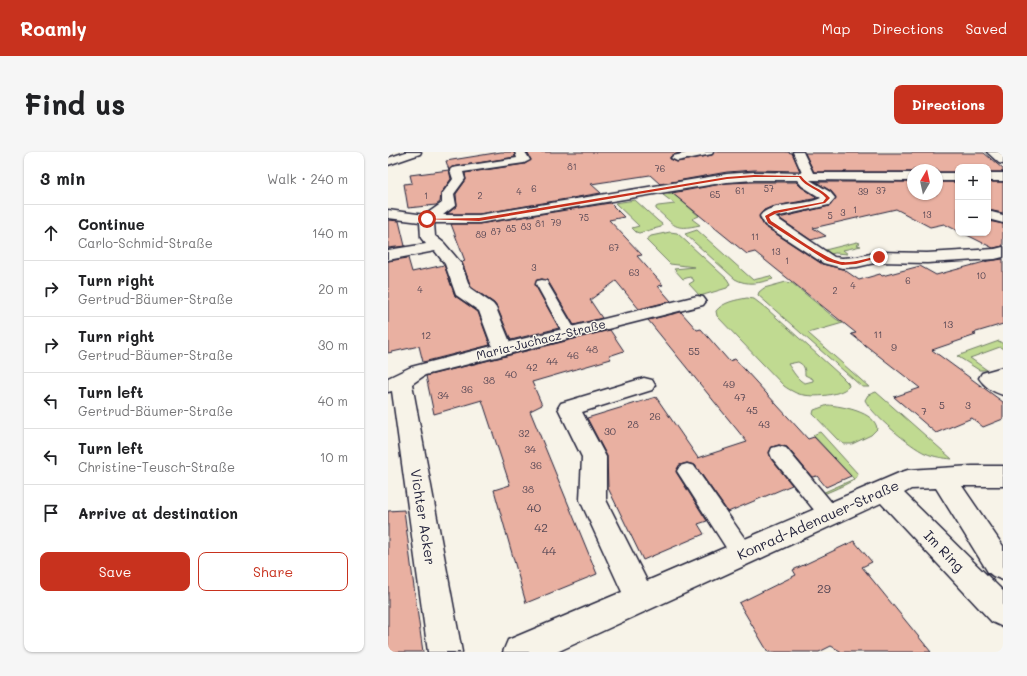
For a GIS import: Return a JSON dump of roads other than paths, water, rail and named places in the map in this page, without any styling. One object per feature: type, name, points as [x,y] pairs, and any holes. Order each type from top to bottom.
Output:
[{"type":"street","points":[[388,162],[416,152]]},
{"type":"street","points":[[427,219],[449,205],[448,194],[459,179],[456,170],[524,160],[520,152]]},
{"type":"street","points":[[677,158],[708,152]]},
{"type":"street","points":[[798,152],[805,176],[804,183],[824,193],[829,198],[824,202],[775,212],[767,216],[770,222],[829,260],[842,263],[856,262],[879,257],[927,258],[995,254],[1003,252]]},
{"type":"street","points":[[992,152],[1003,161]]},
{"type":"street","points":[[388,214],[427,219],[479,219],[727,178],[754,176],[907,177]]},
{"type":"street","points":[[943,177],[955,177]]},
{"type":"street","points":[[991,177],[1003,177]]},
{"type":"street","points":[[991,216],[1003,219]]},
{"type":"street","points":[[427,219],[428,238],[438,246],[453,263],[462,291],[487,308],[503,349]]},
{"type":"street","points":[[388,255],[438,246]]},
{"type":"street","name":"Maria-Juchacz-Straße","points":[[394,383],[418,371],[697,301]]},
{"type":"street","points":[[1003,373],[989,378],[1003,388]]},
{"type":"street","name":"Vichter Acker","points":[[394,383],[445,652]]},
{"type":"street","points":[[640,598],[594,500],[594,457],[569,408],[644,386]]},
{"type":"street","name":"Konrad-Adenauer-Straße","points":[[520,652],[908,480],[972,476],[1003,476]]},
{"type":"street","points":[[944,478],[998,563],[1003,567]]},
{"type":"street","name":"Im Ring","points":[[885,490],[1003,612]]},
{"type":"lane","points":[[542,284],[570,333]]},
{"type":"lane","points":[[779,452],[830,514]]},
{"type":"lane","points":[[687,471],[742,553]]}]
